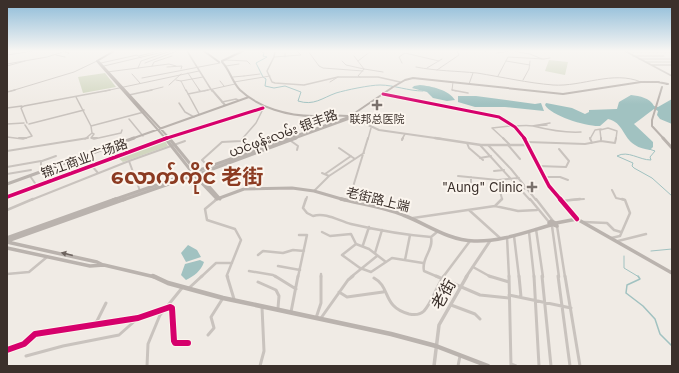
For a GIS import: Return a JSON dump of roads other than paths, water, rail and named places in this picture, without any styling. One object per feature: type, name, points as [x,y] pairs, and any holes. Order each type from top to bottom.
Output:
[{"type":"main road","points":[[104,68],[160,129],[218,199]]},
{"type":"main road","points":[[105,68],[107,72]]},
{"type":"main road","points":[[228,68],[233,77],[234,83],[240,90],[264,107],[308,116],[336,115],[350,117],[400,82],[415,78],[563,94],[641,82],[672,82]]},
{"type":"main road","points":[[392,88],[404,81]]},
{"type":"main road","points":[[659,82],[667,84]]},
{"type":"main road","points":[[659,82],[662,87]]},
{"type":"main road","points":[[663,82],[667,84]]},
{"type":"main road","points":[[671,146],[652,126],[662,87],[672,82]]},
{"type":"main road","points":[[30,176],[249,97]]},
{"type":"main road","points":[[193,117],[225,105]]},
{"type":"main road","name":"ယင်ဖုန်းလမ်း 银丰路","points":[[195,173],[291,141],[350,117]]},
{"type":"main road","name":"ယင်ဖုန်းလမ်း 银丰路","points":[[195,173],[350,117]]},
{"type":"main road","points":[[7,185],[60,166]]},
{"type":"main road","points":[[141,192],[176,178],[195,173]]},
{"type":"main road","points":[[7,240],[195,173]]},
{"type":"main road","name":"老街路上端","points":[[218,199],[246,189],[292,188],[391,211],[413,218],[448,237],[481,243],[553,224],[577,220]]},
{"type":"main road","points":[[577,220],[672,273]]},
{"type":"main road","points":[[7,240],[55,251],[104,265],[151,275],[168,283],[223,298],[370,329],[436,346],[488,366]]},
{"type":"main road","points":[[7,248],[90,266],[104,265]]},
{"type":"street","points":[[7,92],[82,68]]},
{"type":"street","points":[[107,72],[135,68]]},
{"type":"street","points":[[142,78],[189,68]]},
{"type":"street","points":[[197,68],[221,102],[225,105]]},
{"type":"street","points":[[268,68],[272,82],[275,83],[301,85],[338,77],[378,77],[400,82]]},
{"type":"street","points":[[328,68],[363,71]]},
{"type":"street","points":[[428,68],[436,71],[473,73],[559,85],[600,78],[634,79],[641,82]]},
{"type":"street","points":[[436,71],[440,68]]},
{"type":"street","points":[[498,76],[502,68]]},
{"type":"street","points":[[523,80],[528,68]]},
{"type":"street","points":[[657,68],[672,76]]},
{"type":"street","points":[[360,77],[358,76],[364,69],[383,72]]},
{"type":"street","points":[[174,71],[177,75]]},
{"type":"street","points":[[7,108],[76,97],[199,71]]},
{"type":"street","points":[[242,72],[246,80]]},
{"type":"street","points":[[188,73],[200,91]]},
{"type":"street","points":[[469,84],[473,73]]},
{"type":"street","points":[[666,73],[672,73]]},
{"type":"street","points":[[132,74],[140,83]]},
{"type":"street","points":[[169,85],[181,74]]},
{"type":"street","points":[[233,77],[260,74]]},
{"type":"street","points":[[188,94],[225,87],[246,80],[270,76]]},
{"type":"street","points":[[176,80],[181,81],[203,77]]},
{"type":"street","points":[[330,82],[336,80],[338,77]]},
{"type":"street","points":[[181,81],[199,114]]},
{"type":"street","points":[[220,81],[225,87]]},
{"type":"street","points":[[453,82],[452,90],[468,93]]},
{"type":"street","points":[[128,96],[163,87]]},
{"type":"street","points":[[384,94],[499,117],[512,126],[528,144],[544,177],[577,220]]},
{"type":"street","points":[[76,97],[91,126],[92,133],[94,134],[92,138],[94,139],[121,134],[122,130]]},
{"type":"street","points":[[221,102],[236,99],[238,100]]},
{"type":"street","points":[[179,103],[185,112],[193,117]]},
{"type":"street","points":[[7,137],[25,139],[32,136],[21,108],[23,106]]},
{"type":"street","points":[[209,167],[202,160],[205,156],[222,142],[241,141],[256,123],[264,107]]},
{"type":"street","name":"锦江商业广场路","points":[[7,197],[167,138],[264,107]]},
{"type":"street","points":[[7,124],[26,124],[84,110]]},
{"type":"street","points":[[91,126],[143,112]]},
{"type":"street","points":[[350,117],[371,128],[488,145],[592,143],[601,141],[616,143],[616,130],[605,127],[595,130],[590,139],[592,143]]},
{"type":"street","points":[[129,119],[143,136]]},
{"type":"street","points":[[532,126],[550,123]]},
{"type":"street","points":[[520,159],[492,128],[547,125]]},
{"type":"street","points":[[532,126],[545,130],[569,133],[581,132]]},
{"type":"street","points":[[371,128],[363,158],[352,186],[352,193],[361,199],[391,211]]},
{"type":"street","points":[[601,141],[600,130],[602,128]]},
{"type":"street","points":[[7,151],[84,140],[92,133]]},
{"type":"street","points":[[402,140],[405,134]]},
{"type":"street","points":[[7,210],[98,173],[185,141]]},
{"type":"street","points":[[291,141],[298,146],[297,150]]},
{"type":"street","points":[[467,143],[469,148],[483,160]]},
{"type":"street","points":[[479,144],[521,189],[537,210],[553,224],[561,306],[570,366]]},
{"type":"street","points":[[488,145],[519,178],[553,224],[571,308],[580,366]]},
{"type":"street","points":[[339,148],[355,159]]},
{"type":"street","points":[[538,166],[566,167],[569,161],[560,149]]},
{"type":"street","points":[[314,192],[329,176],[364,153]]},
{"type":"street","points":[[7,167],[41,161],[56,156]]},
{"type":"street","points":[[329,176],[324,174],[351,156]]},
{"type":"street","points":[[480,158],[491,156]]},
{"type":"street","points":[[41,161],[41,172]]},
{"type":"street","points":[[129,161],[141,192]]},
{"type":"street","points":[[172,164],[171,171],[176,178]]},
{"type":"street","points":[[92,166],[98,173]]},
{"type":"street","points":[[7,174],[31,170]]},
{"type":"street","points":[[494,171],[504,170]]},
{"type":"street","points":[[30,176],[37,186]]},
{"type":"street","points":[[458,176],[492,180],[519,178]]},
{"type":"street","points":[[471,177],[471,185]]},
{"type":"street","points":[[544,177],[560,177],[568,180]]},
{"type":"street","points":[[492,180],[499,190],[502,199],[495,206]]},
{"type":"street","points":[[499,190],[527,189]]},
{"type":"street","points":[[610,238],[620,236],[628,218],[629,211],[625,200],[615,197],[612,190]]},
{"type":"street","points":[[307,197],[303,208],[313,216],[320,214],[350,224],[410,235],[431,237],[438,231]]},
{"type":"street","points":[[218,199],[205,209],[207,220],[235,229],[241,240],[227,275],[234,300]]},
{"type":"street","points":[[561,201],[584,200]]},
{"type":"street","points":[[413,218],[495,206],[518,211],[537,210]]},
{"type":"street","points":[[469,210],[501,238]]},
{"type":"street","points":[[582,222],[607,223],[614,230],[621,232]]},
{"type":"street","points":[[363,245],[369,227]]},
{"type":"street","points":[[536,229],[546,302],[551,366]]},
{"type":"street","points":[[318,319],[338,292],[360,268],[376,254],[382,230]]},
{"type":"street","points":[[529,231],[536,300],[539,366]]},
{"type":"street","points":[[322,232],[330,236],[351,234],[356,244]]},
{"type":"street","points":[[615,241],[646,234]]},
{"type":"street","points":[[291,313],[307,235],[299,235]]},
{"type":"street","points":[[405,260],[410,235]]},
{"type":"street","points":[[514,235],[521,297]]},
{"type":"street","points":[[431,237],[431,250],[422,268],[424,271],[480,296],[521,297],[571,308]]},
{"type":"street","points":[[508,237],[509,296],[512,331],[511,365],[516,366]]},
{"type":"street","name":"老街","points":[[434,366],[439,325],[460,287],[490,241]]},
{"type":"street","points":[[374,278],[378,279],[380,282],[384,292],[394,308],[417,315],[424,311],[442,279],[470,242]]},
{"type":"street","points":[[386,262],[363,245],[356,244],[342,255],[360,268],[373,272],[392,258],[424,263]]},
{"type":"street","points":[[258,255],[262,251],[283,253],[293,250],[304,251]]},
{"type":"street","points":[[7,274],[29,272],[48,257]]},
{"type":"street","points":[[188,289],[216,264],[232,263]]},
{"type":"street","points":[[278,266],[300,270]]},
{"type":"street","points":[[473,267],[491,277],[509,282]]},
{"type":"street","points":[[249,271],[273,275],[296,289]]},
{"type":"street","points":[[318,319],[321,303],[320,274]]},
{"type":"street","points":[[258,282],[279,292],[280,296],[278,310]]},
{"type":"street","points":[[147,366],[148,344],[160,315],[183,287]]},
{"type":"street","points":[[338,292],[347,297],[384,292]]},
{"type":"street","points":[[208,335],[214,328],[211,317],[223,298]]},
{"type":"street","points":[[91,326],[97,321],[106,303]]},
{"type":"street","points":[[450,305],[475,314],[480,319]]},
{"type":"street","points":[[260,366],[265,342],[260,318],[263,306]]},
{"type":"street","points":[[7,350],[24,344],[36,334],[138,318],[166,307],[172,308],[175,343],[188,344]]},
{"type":"street","points":[[26,356],[63,346],[119,335],[138,318]]},
{"type":"street","points":[[458,366],[460,356]]},
{"type":"water","points":[[420,85],[444,91],[455,100],[447,101],[433,98],[427,92],[412,88]]},
{"type":"water","points":[[631,95],[644,98],[650,101],[654,106],[658,107],[672,99],[672,124],[660,119],[657,115],[658,111],[654,109],[634,124],[653,142],[653,147],[650,150],[638,147],[631,142],[617,123],[613,121],[608,119],[600,126],[587,125],[562,117],[554,113],[545,105],[546,103],[572,108],[585,114],[589,112],[589,110],[617,109],[619,102]]},
{"type":"water","points":[[458,96],[476,96],[535,104],[541,103],[544,111],[505,107],[475,107],[458,102]]},
{"type":"water","points":[[188,245],[197,250],[201,257],[186,262],[181,253]]},
{"type":"water","points":[[200,260],[204,262],[199,271],[186,280],[181,275],[185,264]]},
{"type":"waterway","points":[[259,68],[263,77],[266,79],[265,86],[274,88],[285,86],[301,92],[298,101],[309,103],[336,93],[376,85],[423,91]]},
{"type":"waterway","points":[[649,149],[655,151],[650,157],[651,160],[625,154],[617,156],[633,163],[632,166],[634,168],[652,178],[672,196]]},
{"type":"waterway","points":[[651,251],[672,249]]},
{"type":"waterway","points":[[624,256],[624,268],[638,277]]},
{"type":"waterway","points":[[638,277],[640,279],[627,285],[626,293],[643,306],[655,319],[660,334],[672,346]]},
{"type":"place","name":"联邦总医院","points":[[377,105]]},
{"type":"place","name":"\"Aung\" Clinic","points":[[532,187]]},
{"type":"district","name":"လောက်ကိုင် 老街","points":[[187,176]]}]
